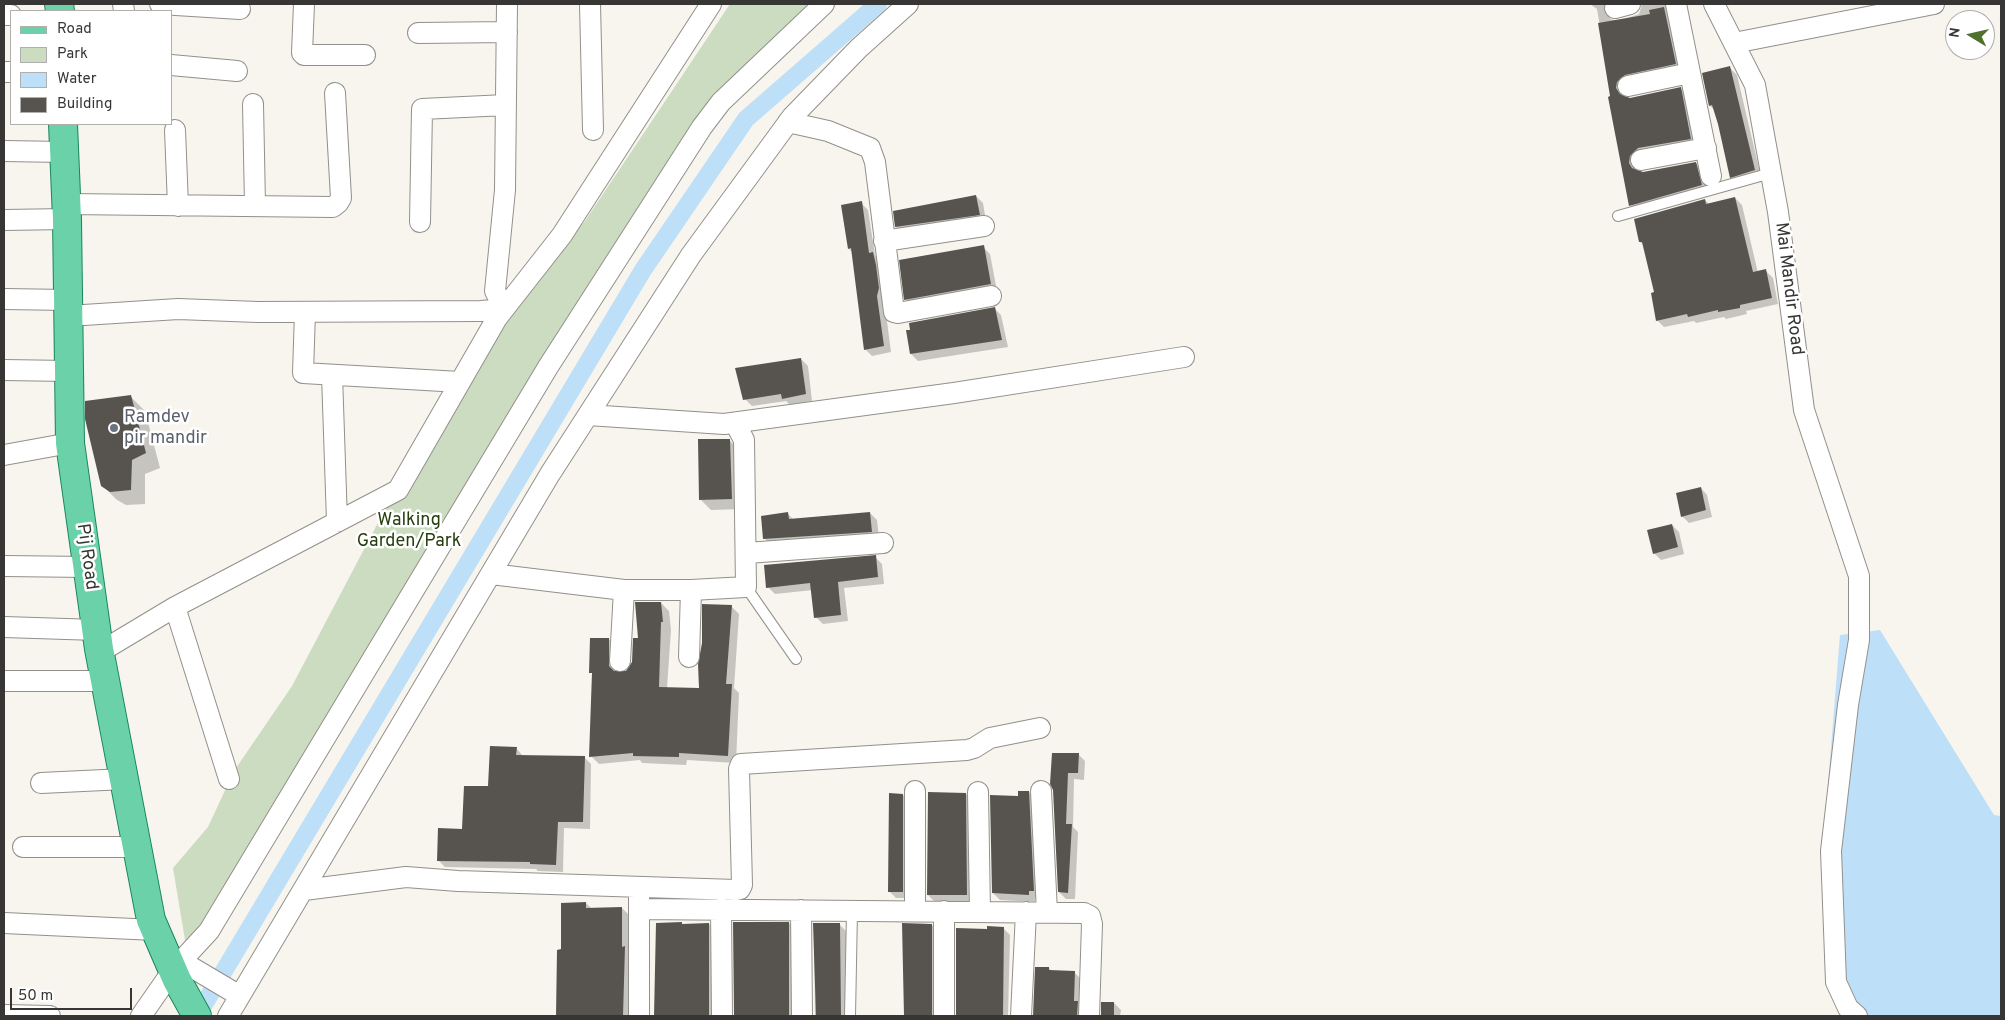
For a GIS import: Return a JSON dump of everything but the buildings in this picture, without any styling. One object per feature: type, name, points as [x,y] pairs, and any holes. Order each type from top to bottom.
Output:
[{"type":"main road","name":"Pij Road","points":[[63,125],[67,212],[70,443],[98,641],[107,681],[150,920],[179,969],[197,1016]]},
{"type":"street","points":[[160,4],[240,9]]},
{"type":"street","points":[[304,4],[302,53],[304,55],[365,56]]},
{"type":"street","points":[[504,309],[495,291],[505,190],[507,4]]},
{"type":"street","points":[[590,4],[593,130]]},
{"type":"street","points":[[4,627],[98,641],[175,607],[398,490],[504,309],[562,235],[712,4]]},
{"type":"street","points":[[141,1016],[209,931],[548,367],[702,128],[721,102],[824,4]]},
{"type":"street","points":[[228,1016],[237,995],[304,890],[491,574],[588,415],[692,255],[788,122],[859,48],[908,4]]},
{"type":"street","points":[[1676,4],[1711,176]]},
{"type":"street","name":"Mai Mandir Road","points":[[1714,4],[1755,85],[1771,172],[1804,410],[1860,576],[1859,640],[1848,705],[1831,851],[1836,982],[1848,1008],[1857,1016]]},
{"type":"street","points":[[1734,43],[1934,4]]},
{"type":"street","points":[[418,33],[507,32]]},
{"type":"street","points":[[172,65],[237,71]]},
{"type":"street","points":[[1628,86],[1690,73]]},
{"type":"street","points":[[4,220],[67,212],[178,206],[333,207],[338,204],[341,198],[335,93]]},
{"type":"street","points":[[253,104],[255,205]]},
{"type":"street","points":[[420,222],[422,109],[506,105]]},
{"type":"street","points":[[788,122],[828,130],[870,148],[875,162],[894,312],[898,313],[991,296]]},
{"type":"street","points":[[175,130],[178,206]]},
{"type":"street","points":[[1641,160],[1706,148]]},
{"type":"street","points":[[4,151],[64,152]]},
{"type":"street","points":[[884,241],[984,226]]},
{"type":"street","points":[[4,299],[68,308],[305,312],[504,309]]},
{"type":"street","points":[[305,312],[302,373],[460,382]]},
{"type":"street","points":[[588,415],[710,424],[735,422],[954,393],[1184,357]]},
{"type":"street","points":[[4,370],[68,370]]},
{"type":"street","points":[[332,375],[337,522]]},
{"type":"street","points":[[491,574],[624,590],[691,590],[746,586],[744,440],[735,422]]},
{"type":"street","points":[[4,455],[70,443]]},
{"type":"street","points":[[747,554],[882,542]]},
{"type":"street","points":[[4,566],[88,568]]},
{"type":"street","points":[[620,661],[624,590]]},
{"type":"street","points":[[689,657],[691,590]]},
{"type":"street","points":[[175,607],[229,779]]},
{"type":"street","points":[[4,681],[107,681]]},
{"type":"street","points":[[304,890],[406,876],[450,880],[740,889],[742,885],[739,769],[741,764],[967,750],[990,738],[1040,728]]},
{"type":"street","points":[[41,784],[124,778]]},
{"type":"street","points":[[915,791],[915,911]]},
{"type":"street","points":[[1041,791],[1047,912]]},
{"type":"street","points":[[978,792],[980,912]]},
{"type":"street","points":[[23,847],[137,847]]},
{"type":"street","points":[[639,887],[639,1016]]},
{"type":"street","points":[[639,909],[1084,912],[1090,916],[1092,924],[1090,1016]]},
{"type":"street","points":[[721,909],[722,1016]]},
{"type":"street","points":[[801,910],[802,1016]]},
{"type":"street","points":[[944,911],[944,1016]]},
{"type":"street","points":[[1021,1016],[1026,912]]},
{"type":"street","points":[[4,923],[155,930]]},
{"type":"street","points":[[179,969],[237,995]]},
{"type":"street","points":[[4,1014],[50,1016]]},
{"type":"lane","points":[[1618,216],[1771,172]]},
{"type":"lane","points":[[746,586],[796,659]]},
{"type":"lane","points":[[850,1016],[852,910]]},
{"type":"green space","name":"Walking Garden/Park","points":[[730,4],[817,4],[695,122],[627,225],[422,572],[204,928],[186,946],[173,868],[208,827],[234,771],[292,686],[381,517],[516,303],[585,221]]},
{"type":"water","points":[[1880,630],[1994,815],[2001,816],[2000,1016],[1841,1016],[1823,847],[1840,635]]},
{"type":"waterway","points":[[197,1016],[643,270],[746,119],[878,4]]},
{"type":"place","name":"Ramdev pir mandir","points":[[114,428]]}]
